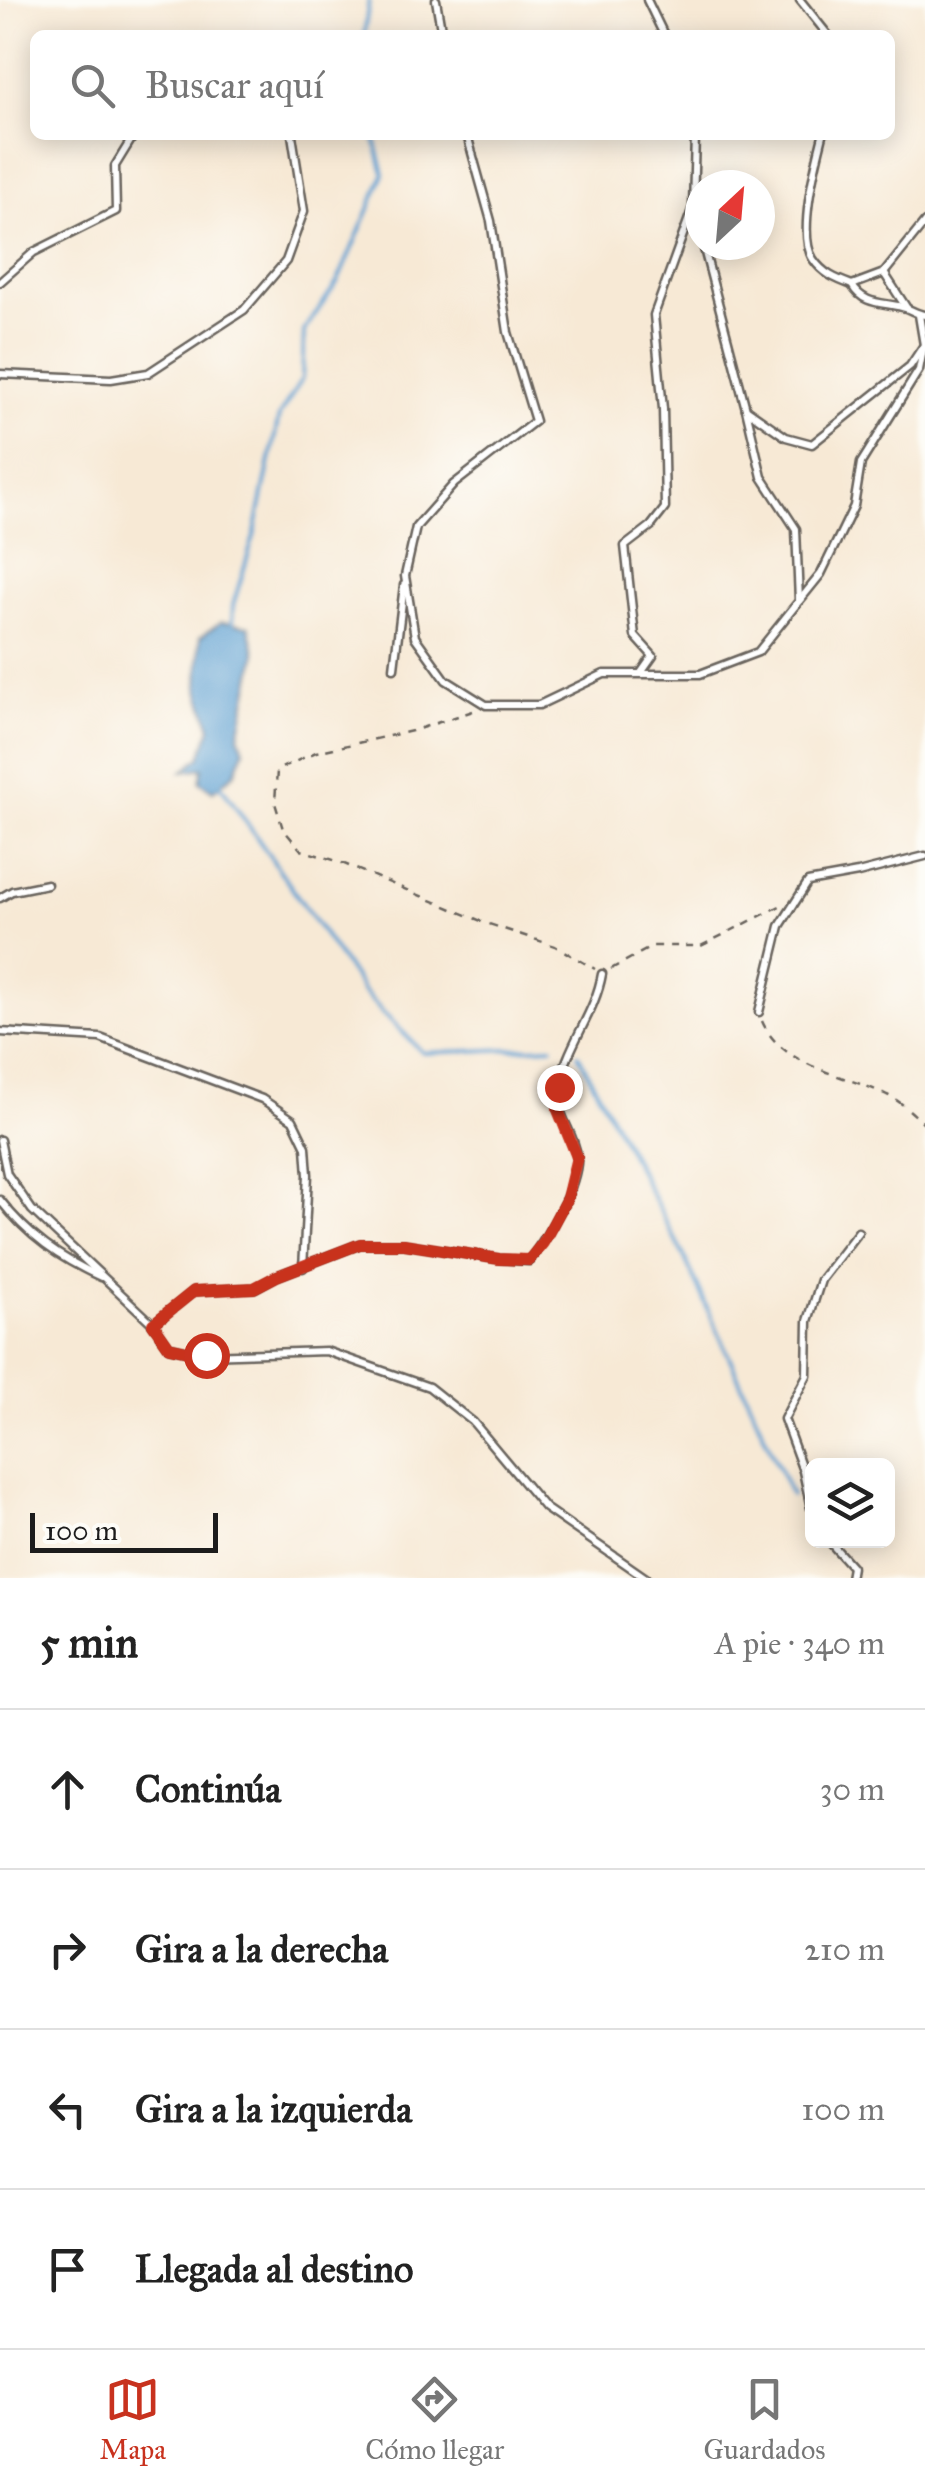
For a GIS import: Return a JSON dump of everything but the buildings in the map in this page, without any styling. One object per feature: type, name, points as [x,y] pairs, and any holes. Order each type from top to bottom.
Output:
[{"type":"lane","points":[[436,0],[441,30]]},
{"type":"lane","points":[[647,0],[662,30]]},
{"type":"lane","points":[[800,0],[824,30]]},
{"type":"lane","points":[[0,282],[34,252],[116,211],[115,166],[131,140]]},
{"type":"lane","points":[[0,374],[111,380],[148,374],[244,310],[286,260],[304,211],[293,140]]},
{"type":"lane","points":[[394,668],[405,576],[416,527],[454,484],[535,421],[508,332],[492,221],[469,140]]},
{"type":"lane","points":[[694,170],[695,140]]},
{"type":"lane","points":[[823,140],[811,183],[808,222],[811,256],[829,276],[852,284],[884,272],[925,222]]},
{"type":"lane","points":[[642,674],[653,656],[635,636],[625,546],[651,526],[665,508],[654,314],[685,230]]},
{"type":"lane","points":[[707,260],[762,477],[796,529],[799,601]]},
{"type":"lane","points":[[884,272],[906,308]]},
{"type":"lane","points":[[405,576],[415,637],[446,680],[492,704],[539,704],[604,674],[700,674],[758,652],[821,574],[854,506],[862,463],[919,370],[924,344],[922,315],[873,302],[858,295],[852,284]]},
{"type":"lane","points":[[746,409],[786,437],[812,444],[910,366],[924,344]]},
{"type":"lane","points":[[758,1012],[780,926],[808,882],[858,874],[925,856]]},
{"type":"lane","points":[[0,898],[47,884]]},
{"type":"lane","points":[[153,1324],[194,1291],[254,1288],[360,1244],[404,1244],[529,1260],[543,1243],[567,1198],[577,1157],[558,1110],[559,1087],[573,1042],[598,998],[602,974]]},
{"type":"lane","points":[[0,1032],[100,1038],[262,1098],[292,1120],[306,1147],[303,1268]]},
{"type":"lane","points":[[0,1140],[8,1174],[32,1210],[153,1324],[169,1347],[206,1355],[326,1351],[429,1387],[473,1422],[545,1508],[646,1578]]},
{"type":"lane","points":[[0,1200],[16,1220],[60,1258],[108,1280]]},
{"type":"lane","points":[[805,1480],[784,1419],[806,1375],[808,1321],[821,1280],[858,1232]]},
{"type":"lane","points":[[835,1548],[852,1567],[850,1578]]},
{"type":"path","points":[[492,704],[412,732],[316,752],[277,770],[275,803],[283,829],[301,850],[555,946],[602,974],[653,946],[701,946],[800,894]]},
{"type":"path","points":[[758,1012],[769,1038],[801,1061],[891,1096],[925,1124]]},
{"type":"water","points":[[221,622],[249,626],[256,655],[239,735],[244,750],[235,773],[213,791],[200,782],[203,768],[183,771],[200,757],[211,728],[198,687],[200,637]]},
{"type":"waterway","points":[[365,30],[369,0]]},
{"type":"waterway","points":[[232,624],[233,605],[255,533],[279,416],[302,379],[304,331],[338,281],[384,174],[375,140]]},
{"type":"waterway","points":[[219,783],[366,995],[423,1053],[552,1047]]},
{"type":"waterway","points":[[578,1054],[684,1256],[791,1495]]},
{"type":"route","points":[[206,1355],[169,1347],[153,1324],[194,1291],[254,1288],[360,1244],[404,1244],[529,1260],[543,1243],[567,1198],[577,1157],[558,1110],[559,1087]]}]
